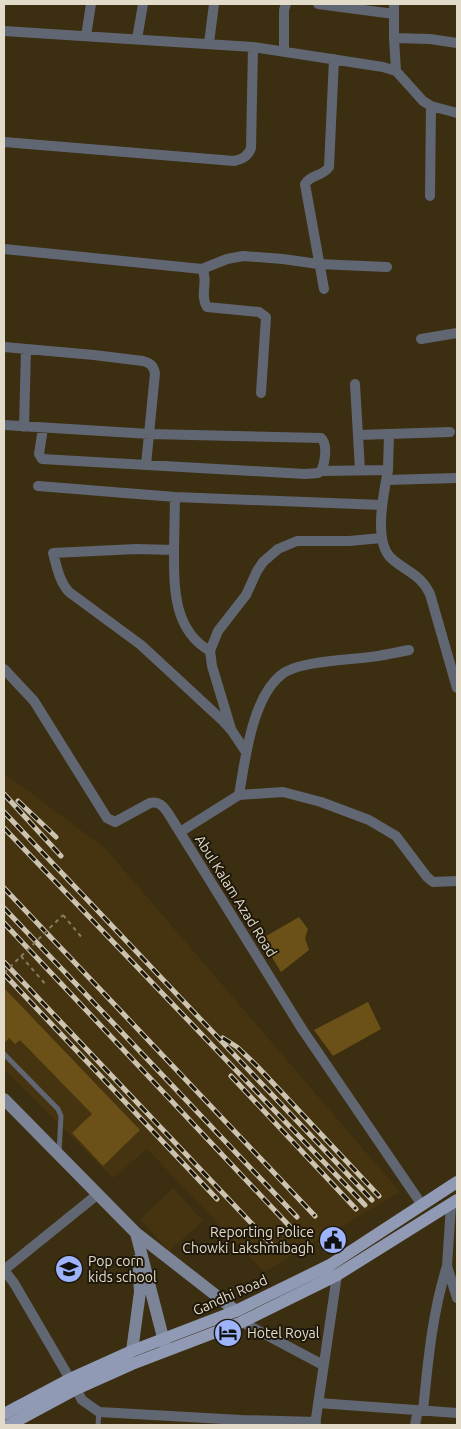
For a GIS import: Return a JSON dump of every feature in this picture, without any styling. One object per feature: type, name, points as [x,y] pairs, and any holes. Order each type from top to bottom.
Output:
[{"type":"main road","name":"Gandhi Road","points":[[239,1316],[330,1265],[457,1182]]},
{"type":"main road","name":"Gandhi Road","points":[[4,1414],[73,1384],[132,1364],[165,1345],[337,1275],[454,1202]]},
{"type":"main road","name":"Gandhi Road","points":[[9,1425],[73,1384],[132,1351],[165,1345]]},
{"type":"street","points":[[86,36],[91,4]]},
{"type":"street","points":[[137,39],[143,4]]},
{"type":"street","points":[[208,43],[214,4]]},
{"type":"street","points":[[284,52],[284,10],[286,4]]},
{"type":"street","points":[[318,4],[394,9],[396,71]]},
{"type":"street","points":[[4,31],[253,47],[382,67],[396,71],[423,101],[431,106],[457,113]]},
{"type":"street","points":[[394,38],[430,39],[457,43]]},
{"type":"street","points":[[4,142],[234,161],[241,160],[248,154],[251,148],[253,47]]},
{"type":"street","points":[[324,289],[305,184],[312,176],[322,174],[329,167],[334,59]]},
{"type":"street","points":[[430,196],[431,106]]},
{"type":"street","points":[[4,249],[202,269],[227,259],[243,256],[318,264],[387,267]]},
{"type":"street","points":[[202,269],[205,278],[203,299],[207,307],[259,312],[266,317],[261,393]]},
{"type":"street","points":[[421,339],[457,333]]},
{"type":"street","points":[[4,348],[143,361],[154,367],[146,465]]},
{"type":"street","points":[[24,427],[26,349]]},
{"type":"street","points":[[355,384],[360,470]]},
{"type":"street","points":[[4,425],[150,434],[321,438],[325,443],[321,471]]},
{"type":"street","points":[[43,428],[39,454],[42,459],[276,473],[313,474],[321,471],[360,470],[387,475],[457,478]]},
{"type":"street","points":[[358,435],[450,432]]},
{"type":"street","points":[[389,434],[387,475],[382,505],[382,538],[385,550],[388,556],[425,583],[430,594],[457,688]]},
{"type":"street","points":[[38,486],[176,497],[382,505]]},
{"type":"street","points":[[176,497],[174,587],[179,610],[192,636],[199,645],[210,651]]},
{"type":"street","points":[[232,731],[212,666],[210,651],[218,631],[246,595],[257,571],[271,553],[278,548],[297,541],[349,541],[382,538]]},
{"type":"street","points":[[174,550],[128,549],[53,552],[59,575],[69,592],[157,658],[232,731],[246,752]]},
{"type":"street","points":[[239,795],[248,741],[265,693],[282,674],[312,664],[380,656],[408,650]]},
{"type":"street","name":"Abul Kalam Azad Road","points":[[4,669],[34,701],[107,818],[115,822],[150,803],[156,802],[162,805],[302,1029],[422,1205]]},
{"type":"street","points":[[180,832],[239,795],[283,792],[321,802],[370,820],[396,836],[427,877],[433,882],[457,881]]},
{"type":"street","points":[[4,1099],[136,1233],[239,1316],[323,1365]]},
{"type":"street","points":[[98,1194],[4,1270],[14,1283],[82,1400],[99,1412],[316,1424],[337,1275]]},
{"type":"street","points":[[416,1425],[421,1410],[430,1336],[439,1291],[447,1266],[453,1228],[454,1202]]},
{"type":"street","points":[[136,1233],[165,1345]]},
{"type":"street","points":[[132,1351],[140,1292],[136,1233]]},
{"type":"street","points":[[447,1266],[457,1298]]},
{"type":"street","points":[[318,1404],[457,1413]]},
{"type":"lane","points":[[4,1054],[60,1112],[59,1154]]},
{"type":"lane","points":[[98,1425],[99,1412]]},
{"type":"path","points":[[4,973],[63,915],[83,939]]},
{"type":"path","points":[[21,956],[46,985]]},
{"type":"shaded area","points":[[4,773],[105,848],[400,1192],[264,1272],[147,1149],[113,1178],[4,1069]]},
{"type":"shaded area","points":[[173,1188],[203,1221],[169,1251],[140,1219]]},
{"type":"building","points":[[299,917],[308,929],[305,938],[309,950],[281,972],[261,939]]},
{"type":"building","points":[[4,988],[140,1130],[103,1166],[72,1133],[92,1114],[20,1040],[15,1044],[9,1038],[4,1043]]},
{"type":"building","points":[[368,1002],[381,1029],[333,1056],[314,1030]]},
{"type":"building","points":[[341,1229],[348,1239],[325,1253],[318,1243]]},
{"type":"railway","points":[[4,794],[61,856]]},
{"type":"railway","points":[[18,801],[56,837]]},
{"type":"railway","points":[[4,812],[372,1200]]},
{"type":"railway","points":[[4,828],[365,1205]]},
{"type":"railway","points":[[4,888],[315,1216]]},
{"type":"railway","points":[[4,908],[297,1217]]},
{"type":"railway","points":[[4,923],[295,1232]]},
{"type":"railway","points":[[4,962],[271,1244]]},
{"type":"railway","points":[[4,974],[217,1199]]},
{"type":"railway","points":[[223,1038],[237,1047],[256,1065],[379,1196]]},
{"type":"railway","points":[[231,1076],[356,1209]]},
{"type":"place","name":"Reporting Police Chowki Lakshmibagh","points":[[333,1240]]},
{"type":"place","name":"Pop corn kids school","points":[[69,1269]]},
{"type":"place","name":"Hotel Royal","points":[[228,1333]]}]
